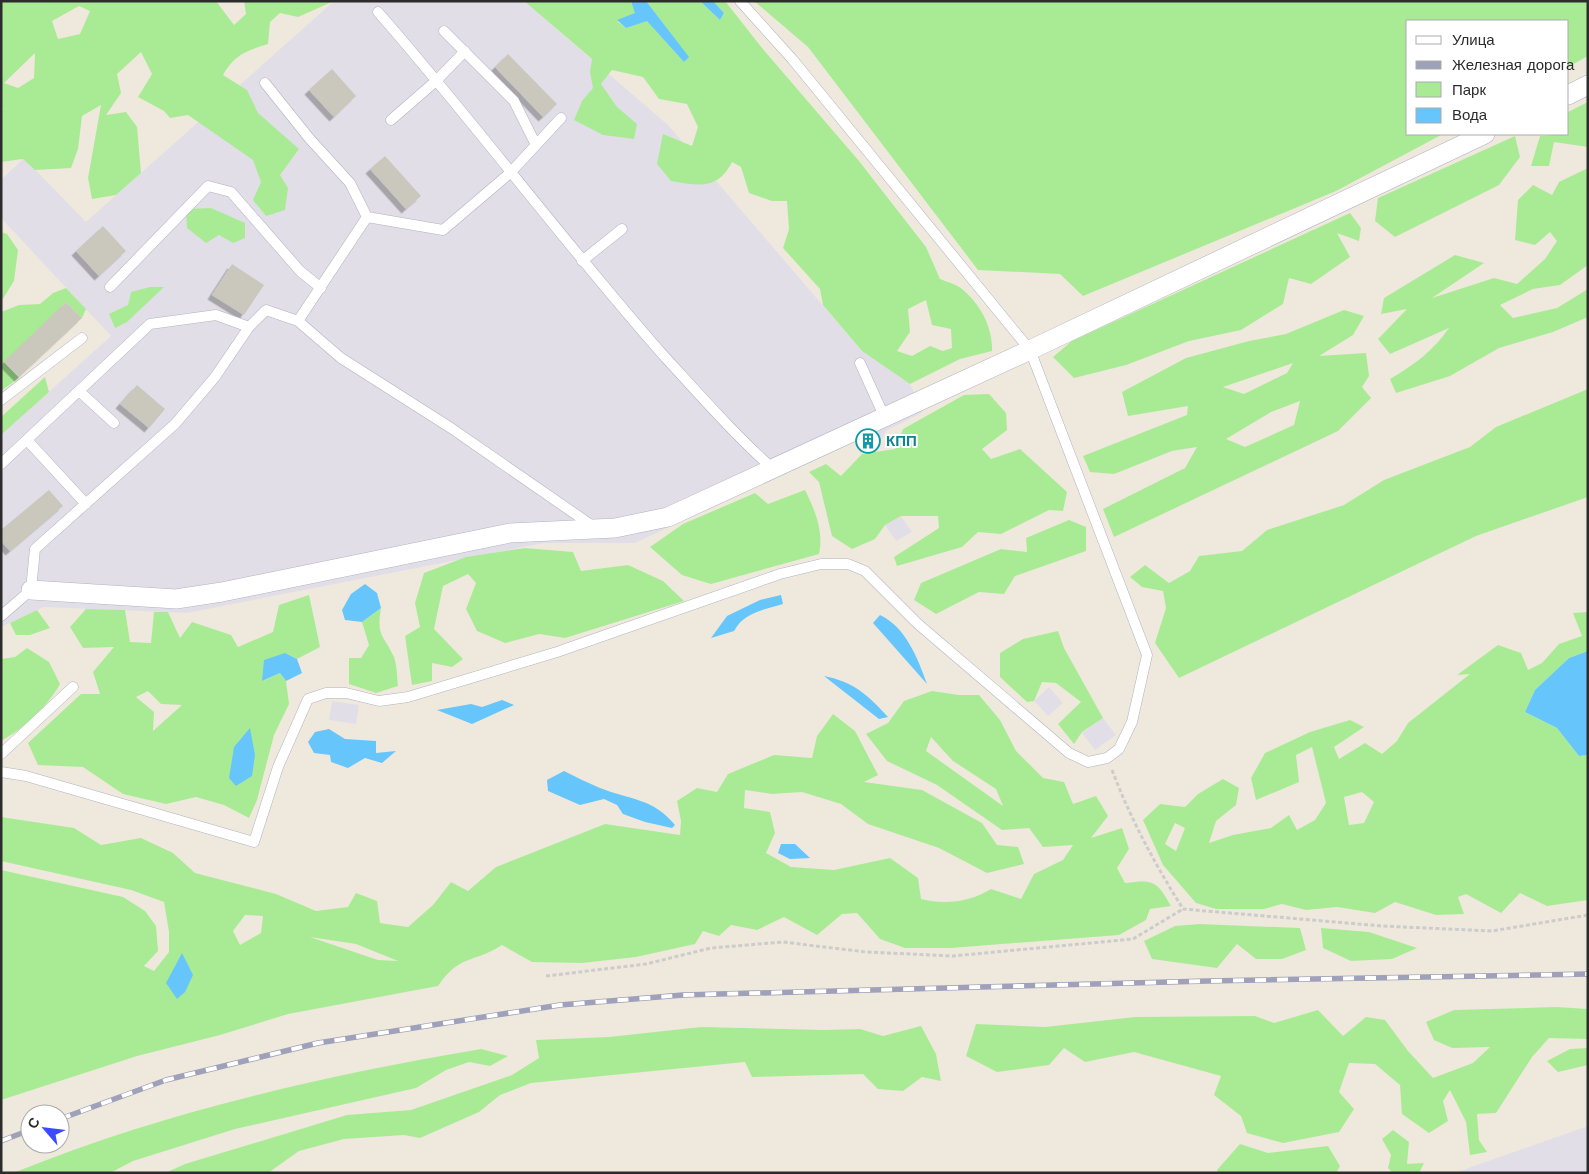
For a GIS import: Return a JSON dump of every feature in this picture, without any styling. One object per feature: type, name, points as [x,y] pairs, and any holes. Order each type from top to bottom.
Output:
[{"type":"street","points":[[1569,94],[1588,85]]},
{"type":"street","points":[[31,590],[176,598],[222,592],[510,533],[595,527],[615,528],[668,517],[1030,350],[1483,135]]},
{"type":"lane","points":[[1,772],[26,776],[254,842],[278,767],[308,700],[326,693],[346,693],[378,701],[408,697],[556,652],[780,574],[821,564],[848,564],[865,571],[918,624],[1069,753],[1088,762],[1107,758],[1119,748],[1132,722],[1147,655],[1030,350],[793,60],[740,1]]},
{"type":"lane","points":[[378,12],[437,80],[582,261],[735,435],[772,468]]},
{"type":"lane","points":[[444,31],[514,101],[536,145]]},
{"type":"lane","points":[[390,120],[437,80],[466,51]]},
{"type":"lane","points":[[265,83],[309,138],[350,183],[367,217]]},
{"type":"lane","points":[[367,217],[443,230],[510,172],[561,118]]},
{"type":"lane","points":[[110,287],[208,186],[231,192],[300,271],[321,288]]},
{"type":"lane","points":[[298,321],[367,217]]},
{"type":"lane","points":[[582,261],[622,229]]},
{"type":"lane","points":[[1,616],[31,590],[35,549],[175,424],[216,378],[249,327],[266,310],[298,321],[341,358],[452,428],[595,527]]},
{"type":"lane","points":[[1,464],[150,324],[216,315],[249,327]]},
{"type":"lane","points":[[1,400],[82,338]]},
{"type":"lane","points":[[860,363],[884,416]]},
{"type":"lane","points":[[79,391],[114,423]]},
{"type":"lane","points":[[27,440],[86,504]]},
{"type":"lane","points":[[1,754],[73,687]]},
{"type":"path","points":[[1107,758],[1129,814],[1155,865],[1183,909]]},
{"type":"path","points":[[546,976],[646,964],[711,948],[783,942],[866,952],[953,956],[1133,939],[1183,909],[1382,926],[1492,931],[1588,915]]},
{"type":"shaded area","points":[[334,1],[524,1],[668,125],[862,351],[910,384],[923,412],[886,431],[879,443],[862,450],[857,439],[635,543],[544,543],[187,613],[44,607],[1,627],[1,435],[111,336],[1,218],[1,180],[24,158],[86,222]]},
{"type":"shaded area","points":[[901,516],[912,532],[896,541],[885,525]]},
{"type":"shaded area","points":[[1049,687],[1063,703],[1048,716],[1034,701]]},
{"type":"shaded area","points":[[332,701],[359,705],[356,724],[329,720]]},
{"type":"shaded area","points":[[1103,718],[1116,735],[1095,750],[1082,733]]},
{"type":"shaded area","points":[[1588,1126],[1588,1173],[1456,1173],[1471,1167]]},
{"type":"green space","points":[[1,1],[216,1],[234,25],[246,14],[244,1],[334,1],[298,17],[280,13],[270,22],[268,44],[242,54],[232,62],[223,75],[247,90],[258,113],[299,149],[280,175],[288,188],[285,210],[266,216],[253,200],[261,182],[253,160],[188,115],[170,118],[164,111],[138,97],[152,74],[141,52],[117,74],[121,93],[106,115],[126,112],[137,127],[141,173],[116,195],[92,199],[88,178],[101,105],[82,116],[78,149],[71,168],[35,170],[23,159],[1,162],[1,113],[3,108],[1,108]],"holes":[[[79,6],[90,11],[80,34],[58,39],[52,21]],[[35,53],[34,78],[18,88],[4,83]]]},
{"type":"green space","points":[[524,1],[631,1],[636,13],[617,21],[626,28],[647,20],[684,62],[688,57],[646,1],[700,1],[720,20],[724,13],[713,1],[725,1],[762,48],[859,161],[926,247],[940,279],[960,287],[980,309],[988,325],[992,351],[960,359],[910,384],[862,351],[823,305],[820,289],[783,248],[789,229],[787,201],[772,201],[749,193],[741,167],[732,162],[726,171],[714,182],[698,185],[671,181],[657,164],[663,134],[692,146],[698,127],[687,104],[659,99],[643,77],[612,70],[601,84],[617,107],[637,124],[634,139],[603,135],[574,120],[582,101],[593,88],[590,72],[592,59]],"holes":[[[926,300],[932,325],[951,329],[952,348],[943,351],[930,346],[912,356],[897,351],[910,332],[908,309]]]},
{"type":"green space","points":[[754,1],[1588,1],[1588,56],[1569,66],[1569,20],[1406,20],[1406,135],[1441,135],[1336,191],[1083,296],[1060,274],[978,270],[808,47]]},
{"type":"green space","points":[[1588,102],[1588,147],[1554,142],[1549,166],[1531,166],[1540,136],[1569,135],[1569,112]]},
{"type":"green space","points":[[1515,136],[1520,157],[1499,185],[1395,237],[1375,221],[1378,198]]},
{"type":"green space","points":[[1588,168],[1588,265],[1560,285],[1533,289],[1500,305],[1513,318],[1557,308],[1588,289],[1588,317],[1553,332],[1499,348],[1450,376],[1396,393],[1390,379],[1423,357],[1449,328],[1390,354],[1378,339],[1407,309],[1381,314],[1384,298],[1455,255],[1484,263],[1432,298],[1494,278],[1517,284],[1545,259],[1557,241],[1550,232],[1535,245],[1515,240],[1518,200],[1533,185],[1552,195],[1559,182]]},
{"type":"green space","points":[[211,208],[245,223],[245,238],[233,243],[219,235],[206,243],[187,228],[186,209]]},
{"type":"green space","points":[[1350,213],[1361,228],[1359,241],[1337,233],[1350,257],[1311,284],[1289,278],[1283,304],[1241,330],[1189,341],[1126,365],[1074,378],[1053,357],[1072,341]]},
{"type":"green space","points":[[1,232],[7,234],[18,250],[14,281],[1,302]]},
{"type":"green space","points":[[150,287],[164,287],[127,322],[115,328],[109,314],[128,305],[131,292]]},
{"type":"green space","points":[[66,288],[86,309],[82,318],[66,302],[4,362],[19,378],[1,391],[1,312],[19,305],[40,304],[53,293]]},
{"type":"green space","points":[[1344,310],[1364,316],[1353,335],[1319,356],[1366,353],[1369,376],[1362,387],[1371,398],[1338,431],[1114,537],[1103,509],[1185,468],[1197,447],[1172,451],[1114,474],[1090,472],[1083,456],[1187,415],[1188,406],[1128,416],[1122,392],[1186,358],[1249,341],[1286,334]],"holes":[[[1293,363],[1287,373],[1244,394],[1223,387]],[[1300,401],[1294,425],[1245,447],[1226,439],[1271,412]]]},
{"type":"green space","points":[[45,377],[49,392],[1,435],[1,417]]},
{"type":"green space","points":[[1588,389],[1588,497],[1476,536],[1179,678],[1155,643],[1166,608],[1163,591],[1142,587],[1130,577],[1145,565],[1169,583],[1190,571],[1199,556],[1242,551],[1267,530],[1344,505],[1384,480],[1470,447],[1496,427]]},
{"type":"green space","points":[[989,394],[1006,413],[1007,430],[982,449],[991,459],[1020,449],[1067,492],[1063,511],[1049,510],[1001,534],[978,532],[962,547],[897,566],[894,557],[939,528],[938,516],[901,516],[885,525],[875,539],[852,549],[832,536],[819,482],[809,472],[826,464],[841,476],[862,454],[895,449],[903,429],[964,395]]},
{"type":"green space","points":[[805,490],[815,513],[819,529],[819,554],[711,584],[682,575],[650,547],[683,524],[755,493],[768,504]]},
{"type":"green space","points":[[1069,520],[1086,527],[1086,551],[1015,576],[1004,594],[979,592],[936,614],[914,600],[921,583],[1001,549],[1027,552],[1026,538]]},
{"type":"green space","points":[[525,548],[573,552],[581,571],[628,565],[663,581],[684,601],[565,638],[539,634],[505,643],[477,631],[466,609],[476,583],[468,574],[443,586],[434,629],[463,659],[452,667],[432,663],[432,681],[412,685],[405,636],[420,627],[415,603],[424,573],[466,557]]},
{"type":"green space","points":[[309,595],[320,647],[297,659],[285,653],[263,681],[280,673],[286,681],[289,704],[274,735],[257,800],[249,818],[224,805],[196,797],[166,804],[123,794],[83,767],[38,765],[28,743],[81,694],[100,694],[93,672],[114,647],[83,648],[70,627],[86,609],[125,610],[130,642],[151,643],[154,612],[168,612],[180,638],[192,622],[231,635],[238,647],[273,632],[279,605]],"holes":[[[148,691],[161,704],[182,705],[153,731],[154,712],[136,697]]]},
{"type":"green space","points":[[381,608],[380,630],[394,657],[398,686],[376,693],[349,684],[349,658],[361,658],[369,645],[362,622]]},
{"type":"green space","points":[[37,610],[50,628],[30,635],[16,635],[10,623]]},
{"type":"green space","points":[[1588,612],[1588,651],[1569,658],[1535,690],[1525,712],[1557,728],[1579,756],[1588,755],[1588,900],[1547,906],[1520,893],[1501,913],[1466,894],[1458,897],[1464,914],[1436,915],[1395,902],[1375,913],[1337,907],[1306,910],[1282,904],[1264,909],[1216,909],[1196,903],[1163,865],[1143,820],[1160,804],[1185,807],[1198,794],[1223,779],[1239,788],[1236,805],[1216,821],[1209,843],[1233,835],[1271,828],[1289,815],[1297,830],[1315,820],[1326,803],[1312,747],[1296,755],[1299,782],[1256,800],[1251,778],[1265,753],[1310,732],[1350,720],[1364,727],[1334,747],[1339,759],[1365,743],[1382,754],[1397,741],[1408,723],[1470,674],[1457,675],[1498,645],[1521,653],[1528,670],[1542,663],[1559,644],[1582,636],[1573,613]],"holes":[[[1362,792],[1374,802],[1364,823],[1349,825],[1344,797]],[[1175,823],[1185,828],[1176,851],[1165,844]]]},
{"type":"green space","points":[[1058,631],[1064,648],[1103,718],[1082,732],[1074,744],[1058,724],[1081,702],[1056,683],[1042,682],[1034,701],[1027,702],[1000,677],[1000,653],[1023,639]]},
{"type":"green space","points":[[27,648],[49,662],[60,684],[49,701],[34,716],[1,741],[1,659],[15,657]]},
{"type":"green space","points":[[932,691],[959,695],[979,695],[1000,720],[1016,751],[1043,778],[1064,782],[1073,804],[1096,796],[1108,816],[1091,838],[1122,828],[1129,849],[1117,868],[1125,883],[1142,881],[1154,884],[1162,891],[1171,906],[1150,909],[1146,920],[1119,935],[951,948],[905,948],[880,939],[857,913],[842,914],[817,935],[784,917],[757,930],[731,925],[719,936],[703,931],[695,944],[636,957],[582,963],[532,962],[502,945],[454,968],[438,986],[288,1014],[220,1035],[137,1056],[1,1100],[1,870],[123,897],[145,911],[156,926],[158,951],[144,966],[154,971],[169,952],[169,932],[164,902],[131,890],[1,861],[1,817],[74,828],[101,845],[141,838],[173,853],[195,873],[276,894],[316,911],[348,907],[356,893],[377,901],[380,923],[408,927],[433,905],[451,882],[468,891],[496,867],[605,824],[680,835],[681,821],[677,801],[697,788],[717,792],[728,774],[774,755],[812,758],[817,736],[833,714],[855,731],[878,775],[864,782],[922,790],[982,823],[997,845],[1018,847],[1024,864],[987,873],[939,848],[868,824],[841,804],[802,792],[772,794],[745,790],[744,808],[770,812],[775,833],[766,853],[791,867],[834,870],[890,858],[918,878],[921,899],[930,901],[957,901],[975,897],[991,889],[1021,899],[1034,874],[1063,860],[1073,845],[1043,847],[1029,828],[1002,830],[937,785],[887,761],[866,734],[888,723],[904,701]],"holes":[[[931,737],[953,761],[996,789],[1003,806],[926,751]],[[245,915],[263,916],[261,933],[240,945],[233,931]],[[310,937],[356,944],[398,961],[378,960]]]},
{"type":"green space","points":[[1199,924],[1300,928],[1306,950],[1282,959],[1256,959],[1237,944],[1217,968],[1152,959],[1144,941],[1175,926]]},
{"type":"green space","points":[[1321,928],[1369,932],[1417,948],[1392,959],[1351,961],[1323,948]]},
{"type":"green space","points":[[1557,1007],[1588,1009],[1588,1039],[1549,1038],[1532,1057],[1496,1113],[1477,1114],[1479,1140],[1487,1152],[1470,1155],[1466,1122],[1450,1090],[1443,1101],[1448,1121],[1429,1133],[1402,1114],[1400,1085],[1375,1064],[1349,1063],[1339,1092],[1354,1109],[1339,1132],[1283,1143],[1247,1133],[1241,1116],[1214,1095],[1221,1076],[1134,1052],[1085,1062],[1064,1048],[1049,1065],[997,1072],[966,1056],[976,1024],[1045,1027],[1135,1017],[1255,1016],[1274,1023],[1318,1010],[1343,1036],[1366,1017],[1385,1020],[1408,1051],[1433,1078],[1473,1063],[1490,1047],[1452,1048],[1434,1040],[1426,1022],[1454,1010]]},
{"type":"green space","points":[[921,1026],[936,1054],[941,1081],[922,1077],[903,1091],[878,1089],[863,1074],[752,1077],[745,1062],[531,1083],[500,1095],[479,1112],[420,1138],[404,1135],[344,1139],[299,1151],[268,1173],[165,1173],[185,1164],[347,1115],[411,1110],[512,1075],[539,1058],[536,1040],[609,1037],[701,1027],[860,1029],[883,1036]]},
{"type":"green space","points":[[1588,1048],[1588,1065],[1558,1072],[1547,1061],[1570,1049]]},
{"type":"green space","points":[[481,1049],[508,1056],[490,1066],[469,1062],[446,1070],[416,1088],[235,1129],[133,1161],[110,1173],[13,1173],[62,1154],[70,1154],[70,1151],[185,1114],[303,1084]]},
{"type":"green space","points":[[1393,1130],[1409,1142],[1407,1164],[1424,1163],[1419,1173],[1393,1173],[1388,1168],[1391,1155],[1382,1139]]},
{"type":"green space","points":[[1240,1144],[1268,1153],[1328,1146],[1340,1166],[1336,1173],[1218,1173],[1217,1170]]},
{"type":"water","points":[[631,1],[646,1],[689,57],[684,62],[647,21],[626,28],[617,20],[635,13]]},
{"type":"water","points":[[700,1],[713,1],[724,13],[720,20]]},
{"type":"water","points":[[365,584],[377,593],[381,608],[362,622],[345,620],[342,610],[351,594]]},
{"type":"water","points":[[781,595],[783,604],[755,613],[743,620],[734,631],[711,638],[727,616],[760,600]]},
{"type":"water","points":[[880,615],[897,627],[904,636],[920,664],[927,684],[873,623]]},
{"type":"water","points":[[1588,651],[1588,755],[1579,756],[1557,728],[1525,712],[1535,690],[1569,658]]},
{"type":"water","points":[[285,653],[297,659],[302,673],[286,681],[280,673],[262,681],[264,660]]},
{"type":"water","points":[[824,676],[844,682],[860,691],[888,717],[879,719]]},
{"type":"water","points":[[502,700],[514,705],[472,724],[437,710],[471,704],[482,707]]},
{"type":"water","points":[[250,728],[255,755],[252,776],[236,786],[229,778],[234,747]]},
{"type":"water","points":[[329,729],[345,739],[376,741],[376,753],[396,751],[382,763],[365,758],[348,768],[331,762],[330,755],[314,753],[308,742],[315,732]]},
{"type":"water","points":[[564,771],[600,788],[650,805],[667,816],[675,825],[672,828],[645,822],[623,814],[617,805],[604,799],[580,805],[548,791],[547,780]]},
{"type":"water","points":[[781,844],[795,844],[810,858],[790,859],[778,853]]},
{"type":"water","points":[[182,953],[193,975],[185,992],[177,999],[166,983]]},
{"type":"building","points":[[508,54],[557,104],[543,117],[495,67]]},
{"type":"building","points":[[332,69],[356,96],[334,117],[309,90]]},
{"type":"building","points":[[385,156],[421,196],[406,209],[370,169]]},
{"type":"building","points":[[103,226],[126,251],[99,276],[76,251]]},
{"type":"building","points":[[232,264],[264,285],[244,315],[212,295]]},
{"type":"building","points":[[66,302],[82,318],[19,377],[4,362]]},
{"type":"building","points":[[137,385],[165,409],[149,428],[120,404]]},
{"type":"building","points":[[49,490],[63,506],[10,551],[1,541],[1,530]]},
{"type":"railway","points":[[70,1115],[166,1080],[318,1043],[560,1005],[683,995],[1208,981],[1588,974]]},
{"type":"railway","points":[[1,1141],[20,1134]]},
{"type":"place","name":"КПП","points":[[868,441]]}]
